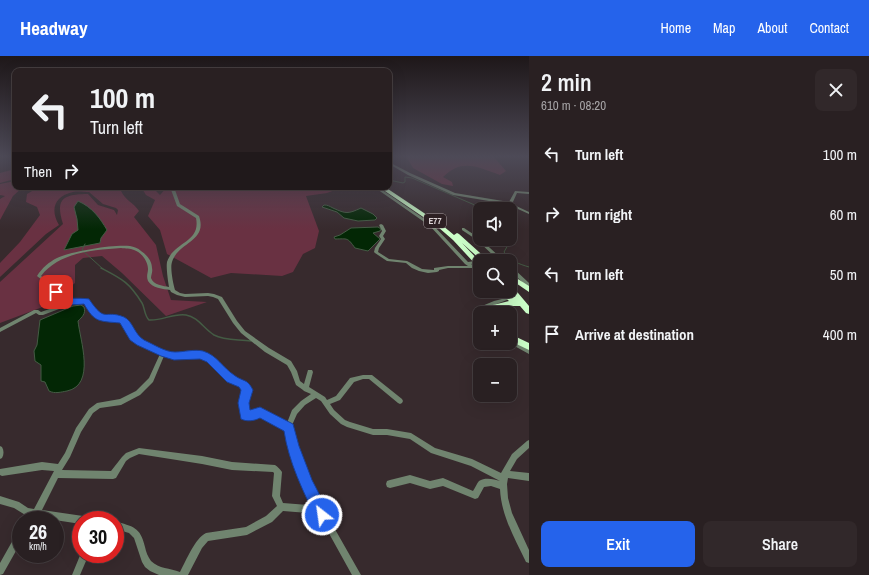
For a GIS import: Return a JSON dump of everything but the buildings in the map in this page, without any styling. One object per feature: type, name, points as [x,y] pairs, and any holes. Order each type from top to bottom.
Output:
[{"type":"highway","points":[[387,190],[440,226],[455,239],[473,258]]},
{"type":"highway","name":"E77","points":[[388,190],[431,217],[475,254]]},
{"type":"highway","name":"E77","points":[[389,190],[407,200],[461,238],[478,254]]},
{"type":"highway","points":[[407,200],[432,215],[486,254]]},
{"type":"highway","points":[[517,280],[528,286]]},
{"type":"highway","points":[[517,293],[529,306]]},
{"type":"highway","points":[[517,297],[529,311]]},
{"type":"highway","points":[[496,306],[518,303],[511,298]]},
{"type":"highway","points":[[517,341],[529,347]]},
{"type":"street","points":[[423,180],[454,194],[499,202]]},
{"type":"street","points":[[172,289],[170,261],[175,253],[194,238],[197,233],[200,220],[198,217],[178,204],[173,190]]},
{"type":"street","points":[[380,190],[432,225],[467,263],[473,265]]},
{"type":"street","points":[[511,202],[516,192],[529,193]]},
{"type":"street","points":[[517,207],[529,213]]},
{"type":"street","points":[[381,225],[384,231],[381,236],[383,239],[376,248],[376,252],[388,260],[407,262],[413,268],[426,271],[437,271],[436,269],[473,265]]},
{"type":"street","points":[[463,229],[478,239],[494,254]]},
{"type":"street","points":[[63,303],[56,300],[54,287],[39,276],[42,271],[52,262],[62,257],[112,247],[130,246],[137,249],[150,263],[149,277],[152,283],[172,289],[175,293],[183,297],[211,295],[220,298],[243,332],[263,347],[289,363],[294,371],[297,381],[306,389],[316,394],[326,403],[338,418],[349,425],[373,432],[386,432],[411,436],[433,451],[472,463],[504,476],[529,477]]},
{"type":"street","points":[[517,275],[528,286]]},
{"type":"street","points":[[486,306],[504,300],[504,298]]},
{"type":"street","points":[[0,330],[36,311],[41,314],[57,308],[68,300],[74,302],[86,301],[96,316],[106,319],[122,320],[126,323],[134,338],[163,353],[181,356],[201,355],[211,360],[226,376],[246,386],[247,390],[243,403],[245,416],[254,415],[260,412],[289,428]]},
{"type":"street","points":[[517,345],[529,352]]},
{"type":"street","points":[[35,511],[57,471],[68,455],[82,423],[95,406],[121,402],[138,394],[150,380],[163,353]]},
{"type":"street","points":[[306,389],[310,372]]},
{"type":"street","points":[[326,403],[338,398],[352,380],[363,377],[370,377],[400,401]]},
{"type":"street","points":[[316,394],[294,412],[289,428],[292,446],[306,483],[357,575]]},
{"type":"street","points":[[529,443],[509,463],[504,476],[503,486],[505,503],[529,559]]},
{"type":"street","points":[[0,448],[0,456]]},
{"type":"street","points":[[1,473],[42,466],[57,471],[113,475],[128,455],[139,451],[232,466],[270,468],[278,472],[276,496],[281,507]]},
{"type":"street","points":[[390,484],[410,479],[430,485],[444,482],[475,495],[482,484],[491,482],[503,486]]},
{"type":"street","points":[[0,500],[24,511]]},
{"type":"street","points":[[183,575],[199,545],[206,537],[247,530],[269,519],[281,507],[308,509],[318,506]]},
{"type":"street","points":[[124,528],[132,530],[138,536],[141,551],[145,560],[154,568],[177,575]]},
{"type":"street","points":[[0,571],[12,550]]},
{"type":"street","points":[[76,575],[81,563]]},
{"type":"shaded area","points":[[0,180],[10,180],[0,183]]},
{"type":"shaded area","points":[[435,180],[449,180],[452,182],[453,186],[442,184]]},
{"type":"shaded area","points":[[12,182],[12,190],[20,190],[13,196],[0,220],[0,199],[5,196],[0,195],[0,184]]},
{"type":"shaded area","points":[[34,190],[121,191],[139,211],[134,217],[156,245],[163,276],[171,300],[207,302],[166,316],[122,273],[102,256],[83,258],[75,265],[75,283],[48,305],[0,323],[0,282],[63,224],[60,209],[63,200],[72,195],[88,194],[98,205],[114,210],[117,215],[118,210],[103,204],[89,192],[75,192],[67,194],[58,200],[54,209],[59,225],[46,234],[0,277],[0,263],[20,242],[40,215],[37,207],[26,202],[27,194]]},
{"type":"shaded area","points":[[143,190],[155,190],[160,195],[164,190],[335,190],[327,193],[306,196],[319,231],[315,248],[303,254],[293,272],[282,276],[231,273],[211,278],[167,254],[160,230],[148,216],[155,200],[146,195]]},
{"type":"shaded area","points":[[78,201],[83,203],[95,213],[107,230],[101,238],[100,243],[64,250],[72,234],[78,230],[74,207]]},
{"type":"shaded area","points":[[324,205],[347,212],[361,208],[373,214],[377,218],[375,220],[358,221],[344,218],[337,212],[322,207]]},
{"type":"shaded area","points":[[378,227],[381,229],[380,231],[373,233],[380,239],[368,251],[355,248],[347,239],[335,239],[334,237],[351,228]]},
{"type":"shaded area","points":[[81,305],[84,307],[84,312],[78,321],[83,350],[84,371],[81,380],[76,387],[67,391],[51,392],[49,391],[45,382],[41,381],[41,365],[35,361],[34,351],[37,345],[40,320],[73,306]]},
{"type":"waterway","points":[[392,181],[403,183],[405,180]]},
{"type":"waterway","points":[[417,180],[473,204]]},
{"type":"waterway","points":[[85,244],[82,250],[103,269]]},
{"type":"waterway","points":[[507,246],[504,252],[509,258],[529,267]]},
{"type":"waterway","points":[[101,268],[120,278],[133,290],[142,303],[146,316],[149,320],[177,315],[186,315],[194,318],[218,337],[251,341]]},
{"type":"route","points":[[56,292],[56,300],[63,303],[68,300],[74,302],[86,301],[89,303],[96,316],[106,319],[122,320],[126,323],[134,338],[164,354],[174,356],[201,355],[211,360],[226,376],[234,381],[243,383],[247,390],[243,403],[245,416],[254,415],[260,412],[289,428],[292,446],[300,463],[306,483],[322,515]]}]
